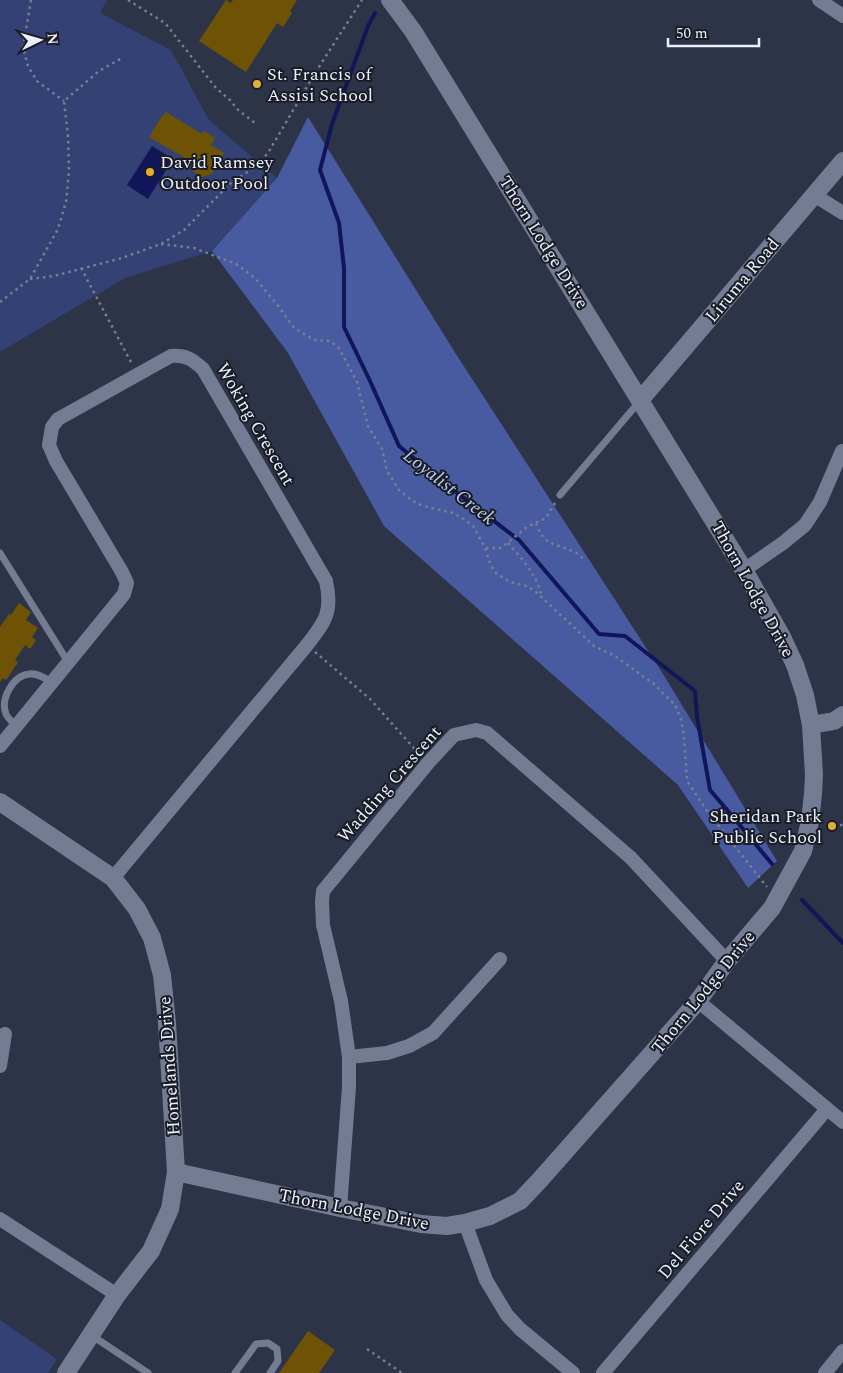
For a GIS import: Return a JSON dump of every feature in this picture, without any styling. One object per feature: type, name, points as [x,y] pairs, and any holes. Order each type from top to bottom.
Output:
[{"type":"street","name":"Thorn Lodge Drive","points":[[176,1172],[422,1224],[447,1226],[465,1223],[490,1216],[520,1201],[698,1001],[726,961],[772,908],[803,851],[810,821],[814,794],[811,725],[805,695],[795,665],[782,636],[641,400],[413,31],[390,0]]},
{"type":"street","points":[[819,0],[843,16]]},
{"type":"street","name":"Liruma Road","points":[[641,400],[843,160]]},
{"type":"street","points":[[814,195],[843,214]]},
{"type":"street","name":"Woking Crescent","points":[[0,746],[124,594],[127,583],[56,462],[49,446],[52,427],[58,419],[171,356],[182,356],[193,360],[203,369],[326,581],[329,592],[328,610],[324,624],[113,878]]},
{"type":"street","points":[[744,570],[805,525],[820,502],[842,451]]},
{"type":"street","points":[[811,725],[834,721],[843,715]]},
{"type":"street","name":"Wadding Crescent","points":[[340,1208],[349,1087],[349,1057],[342,1001],[323,926],[323,891],[428,763],[454,735],[476,730],[487,733],[631,858],[726,961]]},
{"type":"street","name":"Homelands Drive","points":[[0,802],[113,878],[137,910],[152,938],[162,975],[167,1023],[176,1172],[170,1209],[151,1251],[117,1295],[66,1373]]},
{"type":"street","points":[[349,1057],[387,1053],[409,1046],[433,1033],[500,959]]},
{"type":"street","points":[[698,1001],[843,1122]]},
{"type":"street","points":[[0,1066],[5,1034]]},
{"type":"street","name":"Del Fiore Drive","points":[[603,1373],[827,1109]]},
{"type":"street","points":[[0,1219],[117,1295]]},
{"type":"street","points":[[465,1223],[486,1280],[506,1315],[573,1373]]},
{"type":"street","points":[[825,1373],[843,1351]]},
{"type":"lane","points":[[560,495],[641,400]]},
{"type":"lane","points":[[0,553],[68,662]]},
{"type":"lane","points":[[16,726],[7,716],[5,708],[7,694],[16,680],[22,676],[32,674],[52,682]]},
{"type":"lane","points":[[91,1335],[148,1373]]},
{"type":"lane","points":[[235,1373],[256,1344],[268,1342],[277,1349],[278,1361],[270,1373]]},
{"type":"path","points":[[0,302],[30,279],[58,229],[66,202],[69,171],[68,136],[64,102],[37,81],[28,66],[23,47],[31,0]]},
{"type":"path","points":[[128,0],[165,24],[216,88],[237,109],[256,124]]},
{"type":"path","points":[[30,279],[54,276],[122,258],[161,244],[184,230],[232,182],[255,167],[268,153],[315,73],[362,0]]},
{"type":"path","points":[[64,102],[99,71],[122,58]]},
{"type":"path","points":[[161,244],[194,248],[236,264],[255,278],[294,328],[314,340],[330,341],[340,348],[356,382],[368,426],[382,449],[387,472],[399,490],[411,500],[423,506],[454,513],[473,526],[486,548],[491,566],[496,573],[510,582],[527,586],[594,646],[623,661],[654,684],[675,704],[681,719],[684,736],[687,781],[707,812],[777,900]]},
{"type":"path","points":[[81,268],[137,375]]},
{"type":"path","points":[[486,548],[501,548],[527,527],[546,518],[560,495]]},
{"type":"path","points":[[536,523],[540,534],[552,545],[575,552],[584,559]]},
{"type":"path","points":[[508,543],[532,573],[542,598]]},
{"type":"path","points":[[307,645],[370,699],[428,763]]},
{"type":"path","points":[[367,1349],[402,1373]]},
{"type":"shaded area","points":[[0,0],[107,0],[100,13],[171,50],[209,120],[277,178],[212,251],[125,278],[0,352]]},
{"type":"shaded area","points":[[308,117],[456,354],[663,674],[777,861],[748,888],[678,785],[384,526],[288,353],[212,251],[277,178]]},
{"type":"shaded area","name":"David Ramsey Outdoor Pool","points":[[152,146],[173,159],[148,199],[127,185]]},
{"type":"shaded area","points":[[0,1320],[57,1359],[48,1373],[0,1373]]},
{"type":"building","points":[[226,0],[231,3],[233,0],[297,0],[290,11],[292,13],[283,27],[277,23],[246,72],[199,41]]},
{"type":"building","points":[[166,112],[202,134],[204,131],[215,138],[211,145],[224,153],[212,174],[202,177],[193,171],[197,165],[149,137]]},
{"type":"building","points":[[19,603],[31,612],[26,620],[38,628],[32,637],[36,640],[30,649],[25,645],[15,660],[18,662],[6,680],[3,678],[0,682],[0,627]]},
{"type":"building","points":[[308,1331],[335,1350],[319,1373],[279,1373]]},
{"type":"waterway","name":"Loyalist Creek","points":[[375,13],[368,26],[332,124],[320,170],[339,223],[344,268],[344,327],[399,446],[519,540],[599,634],[625,636],[695,691],[697,717],[710,790],[772,864]]},
{"type":"waterway","name":"Loyalist Creek","points":[[802,900],[843,943]]},
{"type":"place","name":"St. Francis of Assisi School","points":[[257,84]]},
{"type":"place","name":"David Ramsey Outdoor Pool","points":[[150,172]]},
{"type":"place","name":"Sheridan Park Public School","points":[[832,826]]}]
